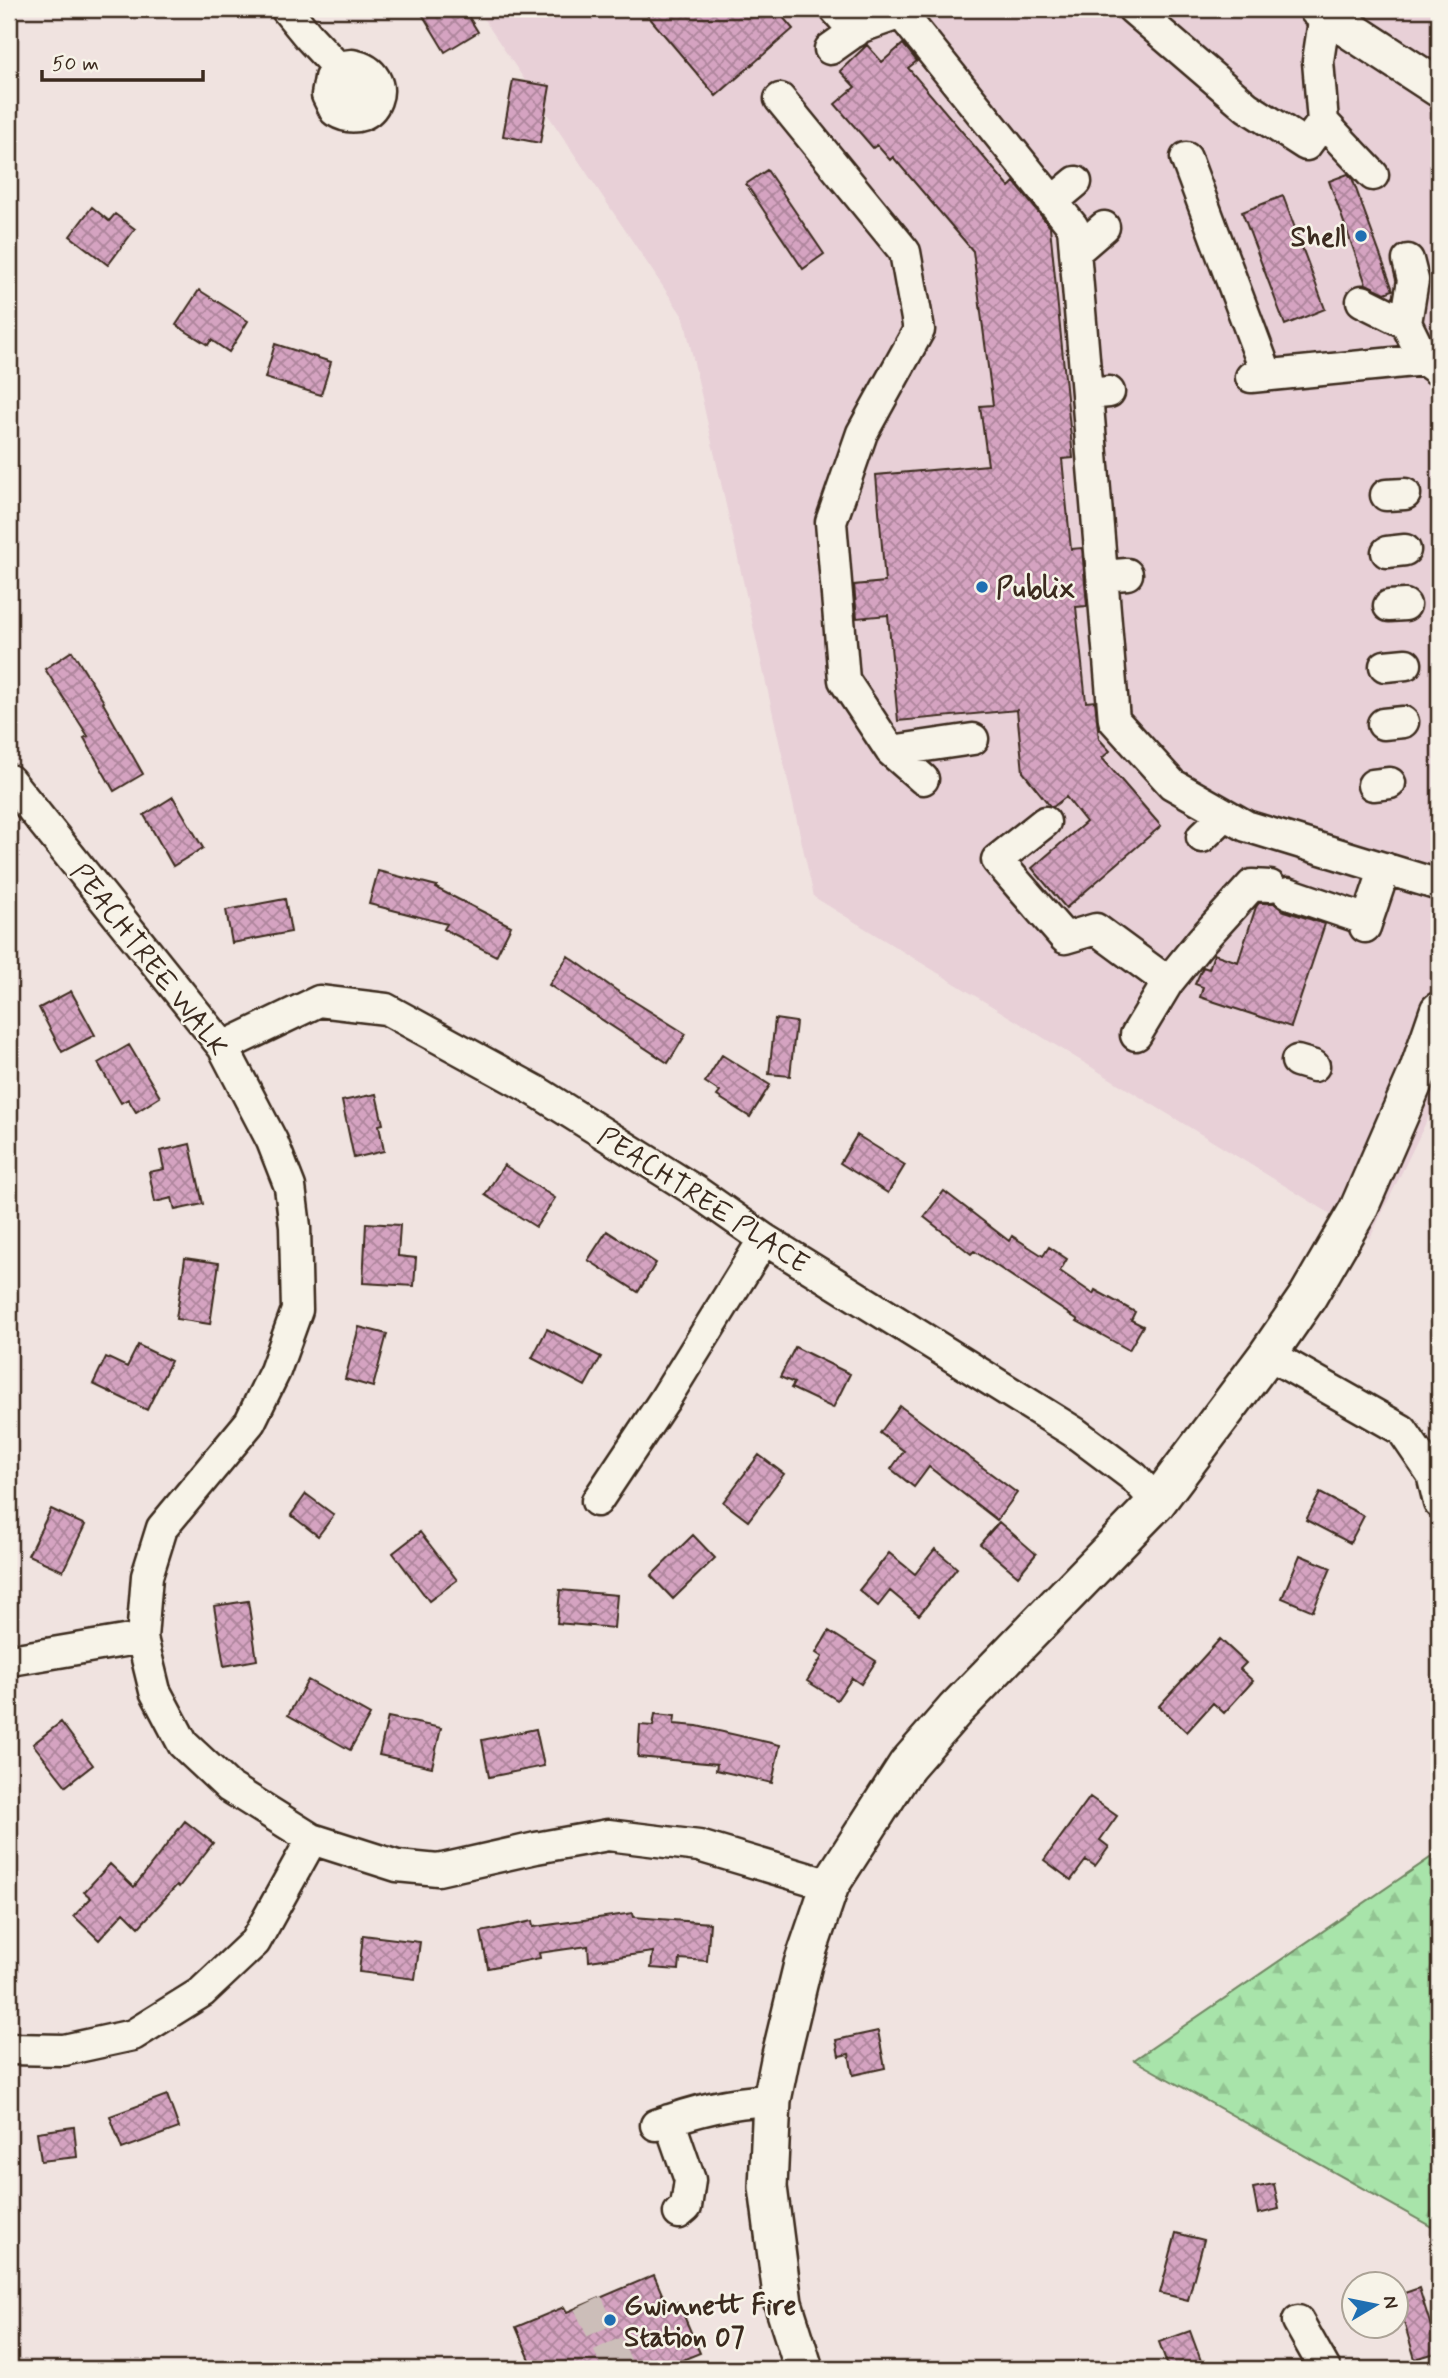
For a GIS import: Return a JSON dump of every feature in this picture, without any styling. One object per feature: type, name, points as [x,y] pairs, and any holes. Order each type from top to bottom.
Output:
[{"type":"main road","points":[[1321,11],[1432,88]]},
{"type":"main road","points":[[804,2369],[783,2303],[768,2187],[772,2100],[803,1964],[830,1885],[906,1765],[957,1707],[1157,1502],[1268,1354],[1308,1296],[1358,1210],[1418,1072],[1439,1012]]},
{"type":"street","points":[[286,9],[359,90]]},
{"type":"street","points":[[830,49],[846,21],[861,27],[903,11],[946,52],[1019,140],[1052,202],[1073,227],[1083,265],[1092,329],[1119,632],[1123,688],[1114,720],[1147,745],[1172,785],[1212,803],[1246,827],[1439,884]]},
{"type":"street","points":[[1321,11],[1318,61],[1323,122],[1373,175]]},
{"type":"street","points":[[1141,25],[1240,112],[1306,145],[1323,122]]},
{"type":"street","points":[[780,99],[905,252],[908,265],[919,330],[862,433],[831,522],[844,680],[891,751],[923,779]]},
{"type":"street","points":[[1186,158],[1214,259],[1259,376],[1434,363]]},
{"type":"street","points":[[1052,202],[1076,181]]},
{"type":"street","points":[[1083,265],[1104,227]]},
{"type":"street","points":[[1406,323],[1413,280],[1408,260]]},
{"type":"street","points":[[1362,301],[1406,323],[1434,363]]},
{"type":"street","points":[[891,751],[973,739]]},
{"type":"street","name":"PEACHTREE WALK","points":[[9,780],[223,1047],[272,1141],[289,1187],[295,1227],[297,1310],[275,1371],[250,1422],[162,1528],[147,1576],[142,1638],[155,1691],[183,1744],[229,1787],[312,1839],[397,1866],[438,1870],[608,1835],[699,1846],[830,1885]]},
{"type":"street","points":[[1202,837],[1212,803]]},
{"type":"street","points":[[1045,822],[997,860],[1065,938],[1096,929],[1167,995]]},
{"type":"street","points":[[1136,1035],[1167,995],[1202,940],[1252,885],[1279,890],[1366,923],[1385,868]]},
{"type":"street","name":"PEACHTREE PLACE","points":[[223,1047],[320,1001],[386,1009],[536,1091],[697,1192],[764,1239],[1074,1432],[1134,1477],[1157,1502]]},
{"type":"street","points":[[597,1501],[665,1399],[764,1239]]},
{"type":"street","points":[[1268,1354],[1402,1430],[1432,1474],[1439,1503]]},
{"type":"street","points":[[17,1659],[142,1638]]},
{"type":"street","points":[[9,2049],[64,2050],[133,2035],[202,1992],[255,1942],[312,1839]]},
{"type":"street","points":[[679,2213],[686,2207],[690,2180],[663,2122],[737,2101],[772,2100]]},
{"type":"street","points":[[1298,2321],[1325,2369]]},
{"type":"shaded area","points":[[477,9],[1439,9],[1439,1091],[1370,1238],[814,897],[684,318]]},
{"type":"green space","points":[[1439,1852],[1439,2231],[1134,2060]]},
{"type":"building","points":[[419,9],[464,9],[478,32],[445,52]]},
{"type":"building","points":[[642,9],[776,9],[793,29],[716,96]]},
{"type":"building","points":[[903,44],[917,61],[908,68],[1009,187],[1014,182],[1050,227],[1073,458],[1062,459],[1071,549],[1082,548],[1087,606],[1076,607],[1086,702],[1095,701],[1099,739],[1110,751],[1102,758],[1161,826],[1066,908],[1032,868],[1086,822],[1066,797],[1053,807],[1050,806],[1023,772],[1017,710],[898,721],[888,615],[857,618],[854,585],[885,582],[876,475],[988,465],[980,406],[993,405],[973,251],[893,157],[890,160],[877,145],[873,148],[835,104],[855,87],[840,71],[867,45],[882,62]]},
{"type":"building","points":[[513,80],[550,86],[540,143],[503,136]]},
{"type":"building","points":[[767,170],[824,254],[803,269],[746,184]]},
{"type":"building","name":"Shell","points":[[1348,174],[1352,178],[1393,290],[1385,293],[1366,284],[1329,181]]},
{"type":"building","points":[[1283,196],[1325,309],[1285,325],[1242,212]]},
{"type":"building","points":[[92,207],[109,221],[115,214],[135,229],[108,265],[70,236]]},
{"type":"building","points":[[199,290],[248,321],[229,352],[211,340],[208,345],[176,325]]},
{"type":"building","points":[[275,344],[331,362],[321,395],[265,378]]},
{"type":"building","points":[[72,651],[104,702],[143,774],[114,791],[84,738],[88,736],[45,669]]},
{"type":"building","points":[[173,797],[203,848],[173,866],[144,815]]},
{"type":"building","points":[[378,871],[437,886],[436,888],[511,926],[496,956],[444,929],[447,924],[369,904]]},
{"type":"building","points":[[285,899],[291,932],[232,943],[226,910]]},
{"type":"building","points":[[1259,903],[1274,903],[1282,910],[1325,924],[1291,1027],[1200,997],[1203,987],[1195,984],[1203,967],[1209,969],[1214,954],[1238,962]]},
{"type":"building","points":[[568,956],[686,1034],[668,1063],[549,985]]},
{"type":"building","points":[[71,991],[95,1035],[62,1052],[39,1008]]},
{"type":"building","points":[[775,1019],[796,1022],[790,1076],[769,1074]]},
{"type":"building","points":[[129,1045],[160,1097],[136,1112],[128,1099],[121,1103],[98,1063]]},
{"type":"building","points":[[722,1055],[770,1085],[750,1117],[717,1096],[720,1092],[705,1082]]},
{"type":"building","points":[[376,1094],[383,1124],[379,1125],[384,1151],[354,1158],[342,1101]]},
{"type":"building","points":[[857,1135],[905,1165],[888,1193],[840,1163]]},
{"type":"building","points":[[190,1144],[203,1204],[175,1210],[172,1198],[155,1202],[149,1172],[164,1169],[160,1151]]},
{"type":"building","points":[[504,1165],[555,1198],[536,1227],[485,1195]]},
{"type":"building","points":[[944,1191],[1009,1241],[1012,1236],[1043,1256],[1049,1247],[1067,1259],[1060,1271],[1093,1294],[1095,1290],[1135,1312],[1131,1320],[1143,1326],[1129,1350],[1077,1321],[974,1251],[971,1254],[924,1217]]},
{"type":"building","points":[[366,1223],[400,1225],[398,1256],[416,1258],[414,1286],[363,1283]]},
{"type":"building","points":[[607,1231],[656,1263],[638,1292],[588,1260]]},
{"type":"building","points":[[185,1258],[219,1263],[210,1324],[176,1319]]},
{"type":"building","points":[[359,1327],[387,1334],[373,1387],[345,1379]]},
{"type":"building","points":[[547,1329],[601,1357],[585,1386],[532,1358]]},
{"type":"building","points":[[138,1345],[171,1361],[147,1410],[93,1384],[106,1357],[127,1367]]},
{"type":"building","points":[[795,1347],[850,1374],[833,1408],[791,1388],[794,1383],[780,1377]]},
{"type":"building","points":[[900,1406],[1017,1493],[997,1520],[929,1467],[914,1487],[891,1469],[904,1451],[880,1433]]},
{"type":"building","points":[[759,1455],[784,1474],[748,1521],[723,1502]]},
{"type":"building","points":[[1320,1493],[1364,1516],[1350,1543],[1306,1520]]},
{"type":"building","points":[[306,1494],[334,1515],[318,1536],[291,1515]]},
{"type":"building","points":[[51,1509],[85,1525],[63,1571],[28,1555]]},
{"type":"building","points":[[999,1522],[1036,1554],[1018,1576],[980,1544]]},
{"type":"building","points":[[420,1532],[457,1580],[429,1601],[393,1553]]},
{"type":"building","points":[[693,1535],[715,1558],[673,1599],[651,1576]]},
{"type":"building","points":[[935,1549],[957,1568],[919,1615],[890,1591],[878,1606],[859,1590],[889,1553],[915,1574]]},
{"type":"building","points":[[1300,1555],[1331,1568],[1313,1611],[1282,1598]]},
{"type":"building","points":[[560,1590],[617,1595],[614,1628],[557,1623]]},
{"type":"building","points":[[248,1601],[257,1660],[224,1666],[214,1606]]},
{"type":"building","points":[[829,1631],[876,1661],[861,1684],[852,1678],[837,1700],[807,1681],[822,1657],[816,1653]]},
{"type":"building","points":[[1220,1639],[1246,1663],[1240,1669],[1253,1681],[1224,1713],[1213,1703],[1187,1732],[1159,1706]]},
{"type":"building","points":[[308,1680],[370,1715],[350,1750],[288,1715]]},
{"type":"building","points":[[655,1714],[675,1716],[674,1724],[697,1726],[780,1745],[772,1783],[716,1770],[717,1764],[638,1757],[640,1725],[653,1726]]},
{"type":"building","points":[[388,1717],[441,1728],[432,1767],[379,1755]]},
{"type":"building","points":[[61,1722],[93,1765],[66,1786],[33,1744]]},
{"type":"building","points":[[536,1729],[544,1766],[489,1777],[482,1740]]},
{"type":"building","points":[[1090,1797],[1117,1816],[1100,1840],[1109,1847],[1095,1866],[1086,1860],[1071,1880],[1044,1860]]},
{"type":"building","points":[[185,1821],[213,1843],[179,1887],[177,1885],[139,1927],[124,1912],[99,1940],[74,1916],[91,1898],[84,1892],[110,1864],[134,1887]]},
{"type":"building","points":[[633,1913],[634,1917],[710,1923],[707,1961],[680,1959],[679,1970],[651,1968],[653,1952],[589,1961],[588,1946],[539,1953],[540,1958],[488,1968],[481,1932],[532,1921],[533,1927]]},
{"type":"building","points":[[363,1935],[420,1942],[415,1979],[359,1972]]},
{"type":"building","points":[[878,2031],[885,2068],[853,2075],[849,2054],[839,2056],[836,2040]]},
{"type":"building","points":[[167,2095],[179,2128],[122,2149],[110,2116]]},
{"type":"building","points":[[74,2127],[77,2157],[41,2161],[37,2132]]},
{"type":"building","points":[[1274,2184],[1279,2209],[1258,2214],[1253,2188]]},
{"type":"building","points":[[1176,2233],[1204,2240],[1188,2300],[1160,2293]]},
{"type":"building","name":"Gwinnett Fire Station 07","points":[[654,2275],[667,2306],[678,2302],[700,2353],[660,2369],[534,2369],[516,2327],[564,2307],[567,2312]]},
{"type":"building","points":[[1419,2288],[1439,2352],[1415,2359],[1409,2340],[1410,2291]]},
{"type":"building","points":[[1190,2331],[1204,2369],[1169,2369],[1159,2342]]},
{"type":"tunnel","points":[[588,2303],[619,2369]]},
{"type":"place","name":"Shell","points":[[1361,236]]},
{"type":"place","name":"Publix","points":[[982,587]]},
{"type":"place","name":"Gwinnett Fire Station 07","points":[[610,2320]]}]
